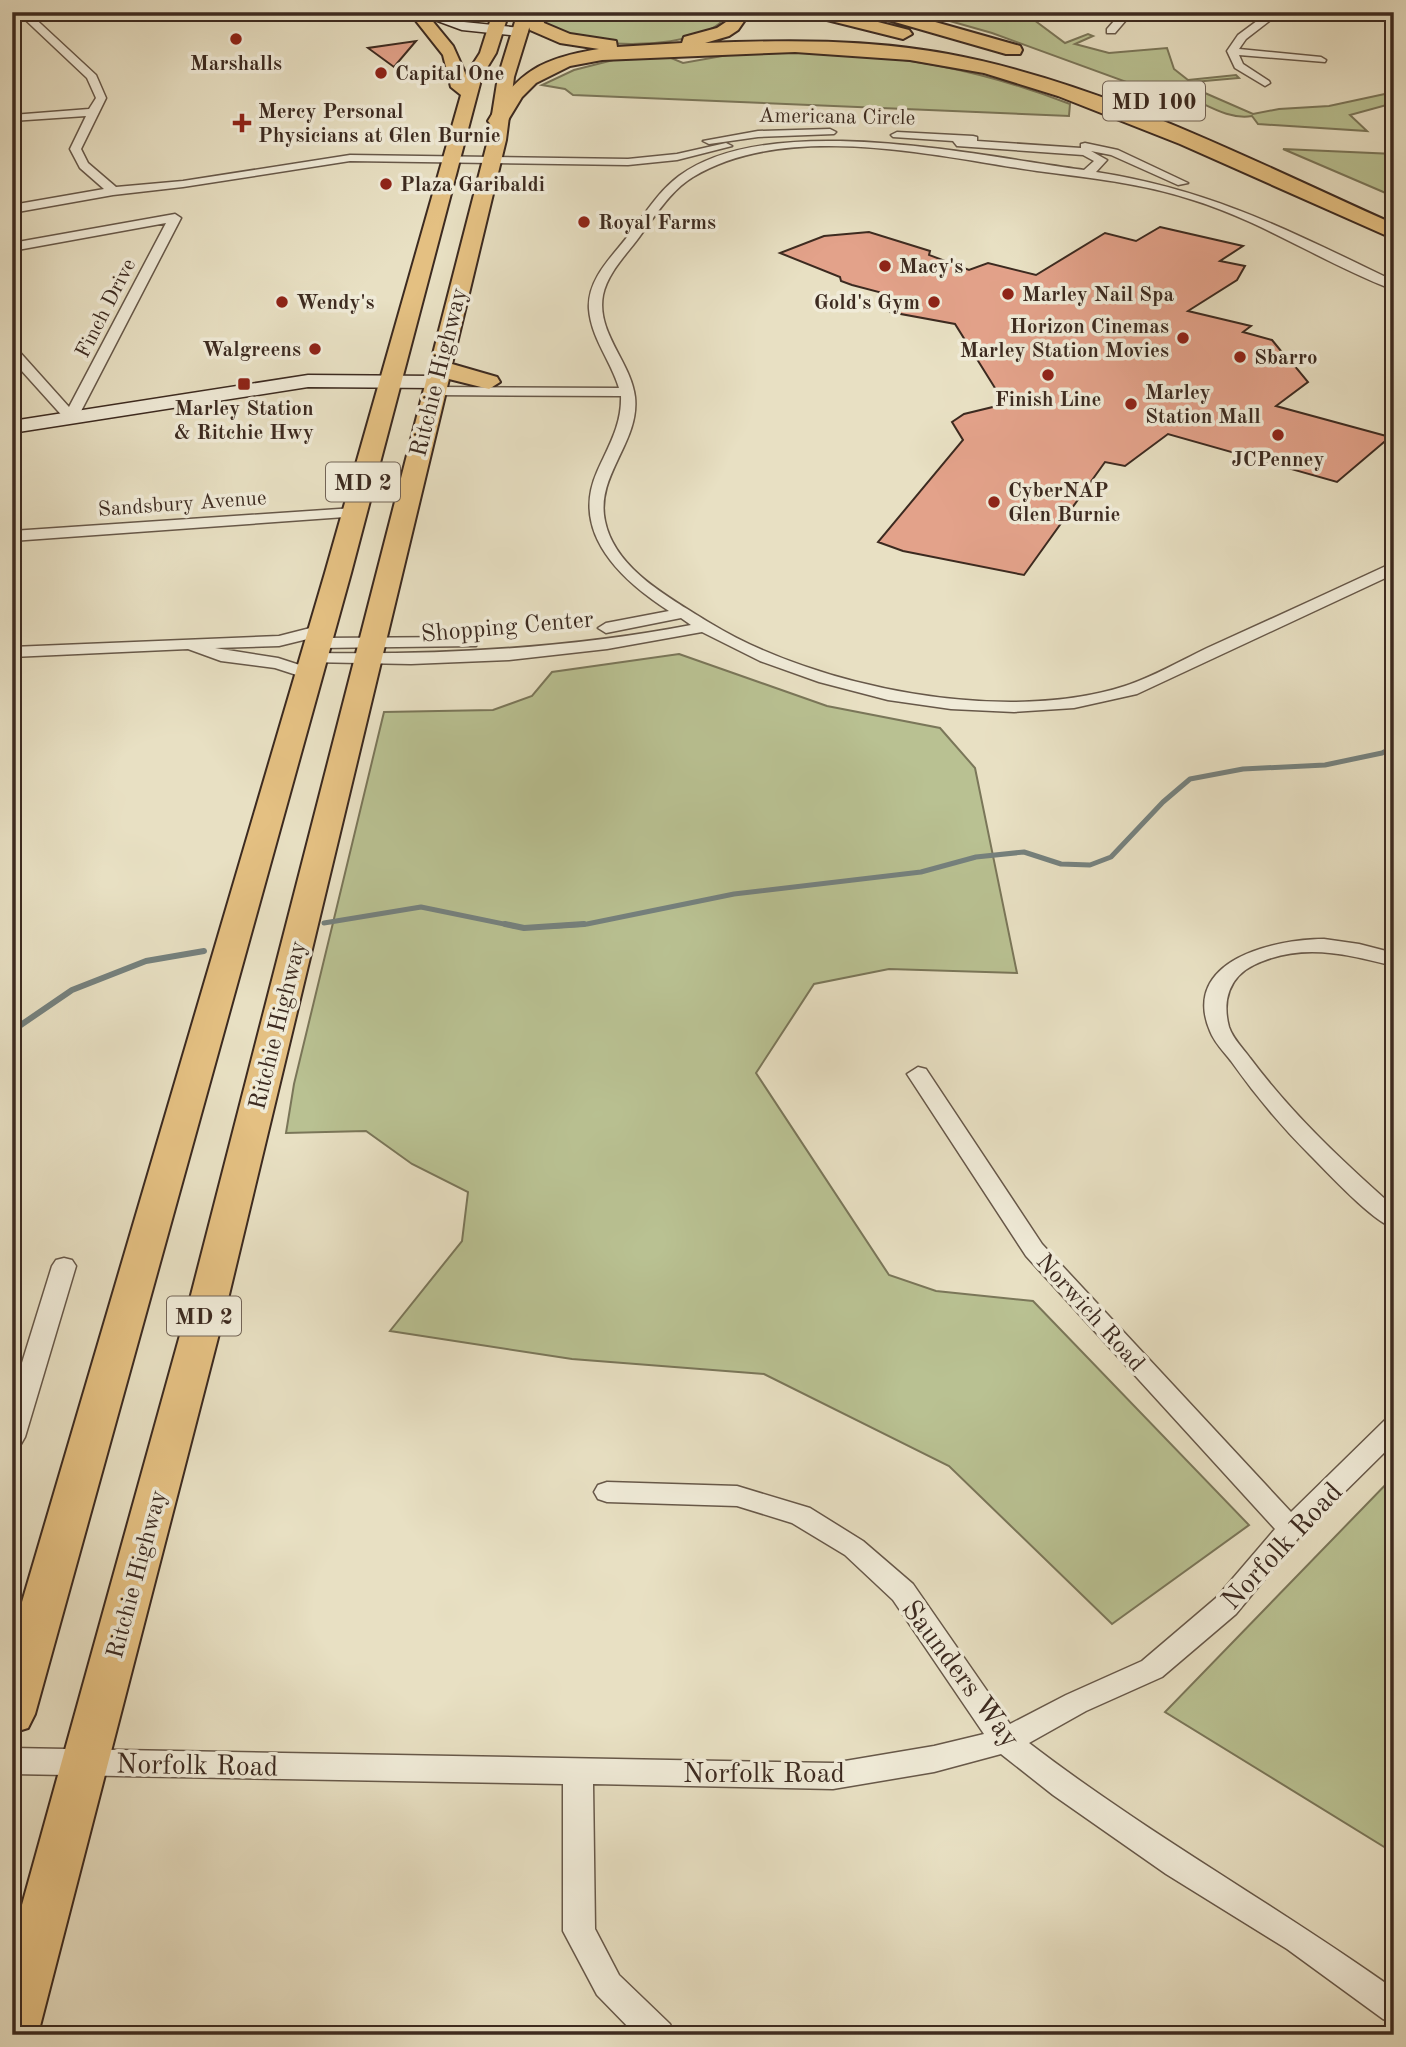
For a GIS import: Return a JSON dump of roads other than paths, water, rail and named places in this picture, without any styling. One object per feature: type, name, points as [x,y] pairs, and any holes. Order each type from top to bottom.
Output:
[{"type":"highway","points":[[526,20],[555,36],[584,43],[639,46],[710,36],[732,26],[738,17],[737,12]]},
{"type":"highway","name":"MD 100","points":[[817,12],[920,39],[1027,73],[1192,141],[1394,232]]},
{"type":"highway","points":[[880,12],[1032,56]]},
{"type":"highway","points":[[498,121],[528,79],[558,65],[583,59],[641,51],[819,46],[896,51],[990,68],[1192,141]]},
{"type":"main road","points":[[419,12],[449,23],[526,20]]},
{"type":"main road","points":[[419,12],[451,54],[459,75],[459,87],[470,93]]},
{"type":"main road","points":[[447,12],[498,23]]},
{"type":"main road","name":"Ritchie Highway","points":[[12,2034],[209,1299],[492,160],[509,66],[526,20]]},
{"type":"main road","name":"Ritchie Highway","points":[[12,1714],[316,651],[474,76],[488,53],[498,23]]},
{"type":"main road","points":[[488,53],[490,69],[470,150],[492,160]]},
{"type":"main road","points":[[12,427],[240,391],[389,386],[458,375],[489,382]]},
{"type":"street","points":[[22,12],[96,82],[101,98],[75,143],[74,153],[82,164],[113,191]]},
{"type":"street","points":[[1111,31],[1127,12]]},
{"type":"street","points":[[1232,51],[1242,37],[1276,12]]},
{"type":"street","points":[[1327,12],[1392,16]]},
{"type":"street","points":[[1232,51],[1321,60]]},
{"type":"street","points":[[1232,51],[1239,65],[1265,83]]},
{"type":"street","points":[[12,118],[94,112]]},
{"type":"street","name":"Americana Circle","points":[[492,160],[509,156],[634,156],[736,136],[809,131],[1079,145],[1105,152],[1116,159],[1116,163],[1103,177]]},
{"type":"street","name":"Americana Circle","points":[[12,209],[113,191],[183,184],[317,163],[432,165],[452,161],[492,160],[628,162],[677,157],[757,141],[834,137],[1074,150],[1100,158],[1100,163],[1086,175]]},
{"type":"street","points":[[1394,286],[1217,204],[1165,188],[921,151],[823,145],[757,151],[701,168],[681,179],[661,201],[602,280],[597,294],[600,331],[626,386],[625,429],[598,481],[596,517],[614,557],[681,613],[703,627],[786,666],[867,689],[955,705],[1057,706],[1098,700],[1131,690],[1394,568]]},
{"type":"street","points":[[1079,145],[1125,157],[1201,192],[1217,204]]},
{"type":"street","name":"Finch Drive","points":[[12,247],[175,218],[71,417]]},
{"type":"street","points":[[12,352],[71,417]]},
{"type":"street","points":[[437,380],[626,386]]},
{"type":"street","points":[[489,382],[626,386]]},
{"type":"street","name":"Sandsbury Avenue","points":[[12,536],[354,513]]},
{"type":"street","name":"Shopping Center","points":[[369,652],[627,626],[681,613]]},
{"type":"street","name":"Shopping Center","points":[[316,651],[486,655],[625,640],[703,627]]},
{"type":"street","points":[[12,652],[103,646],[193,646],[211,641],[279,641],[316,651]]},
{"type":"street","points":[[193,646],[214,655],[270,661],[316,651]]},
{"type":"street","points":[[1394,960],[1344,945],[1304,944],[1264,952],[1237,963],[1219,982],[1217,1005],[1219,1030],[1258,1086],[1319,1152],[1394,1220]]},
{"type":"street","name":"Norwich Road","points":[[918,1074],[1034,1250],[1291,1529]]},
{"type":"street","points":[[12,1437],[64,1266]]},
{"type":"street","name":"Norfolk Road","points":[[12,1761],[833,1776],[934,1759],[1006,1741],[1076,1703],[1153,1669],[1226,1606],[1291,1529],[1394,1427]]},
{"type":"street","name":"Saunders Way","points":[[607,1492],[737,1496],[801,1515],[844,1542],[903,1592],[1006,1741],[1063,1786],[1177,1864],[1298,1939],[1394,2008]]},
{"type":"street","points":[[578,1771],[579,1931],[608,1985],[659,2035]]},
{"type":"waterway","points":[[556,926],[587,924],[734,894],[921,872],[976,857],[1024,852],[1061,864],[1090,865],[1111,857],[1163,802],[1190,779],[1243,769],[1325,765],[1382,753],[1394,747]]},
{"type":"waterway","points":[[324,923],[421,907],[514,926]]},
{"type":"waterway","points":[[505,924],[524,928],[584,924]]},
{"type":"waterway","points":[[12,1031],[72,990],[146,961],[204,951]]},
{"type":"place","name":"Marshalls","points":[[236,39]]},
{"type":"place","name":"Capital One","points":[[381,73]]},
{"type":"place","name":"Mercy Personal Physicians at Glen Burnie","points":[[242,123]]},
{"type":"place","name":"Plaza Garibaldi","points":[[386,184]]},
{"type":"place","name":"Royal Farms","points":[[584,222]]},
{"type":"place","name":"Macy's","points":[[885,266]]},
{"type":"place","name":"Marley Nail Spa","points":[[1008,294]]},
{"type":"place","name":"Wendy's","points":[[282,302]]},
{"type":"place","name":"Gold's Gym","points":[[934,302]]},
{"type":"place","name":"Horizon Cinemas Marley Station Movies","points":[[1183,338]]},
{"type":"place","name":"Walgreens","points":[[315,349]]},
{"type":"place","name":"Sbarro","points":[[1240,357]]},
{"type":"place","name":"Finish Line","points":[[1048,375]]},
{"type":"place","name":"Marley Station & Ritchie Hwy","points":[[244,384]]},
{"type":"place","name":"Marley Station Mall","points":[[1131,404]]},
{"type":"place","name":"JCPenney","points":[[1278,435]]},
{"type":"place","name":"CyberNAP Glen Burnie","points":[[994,502]]}]
